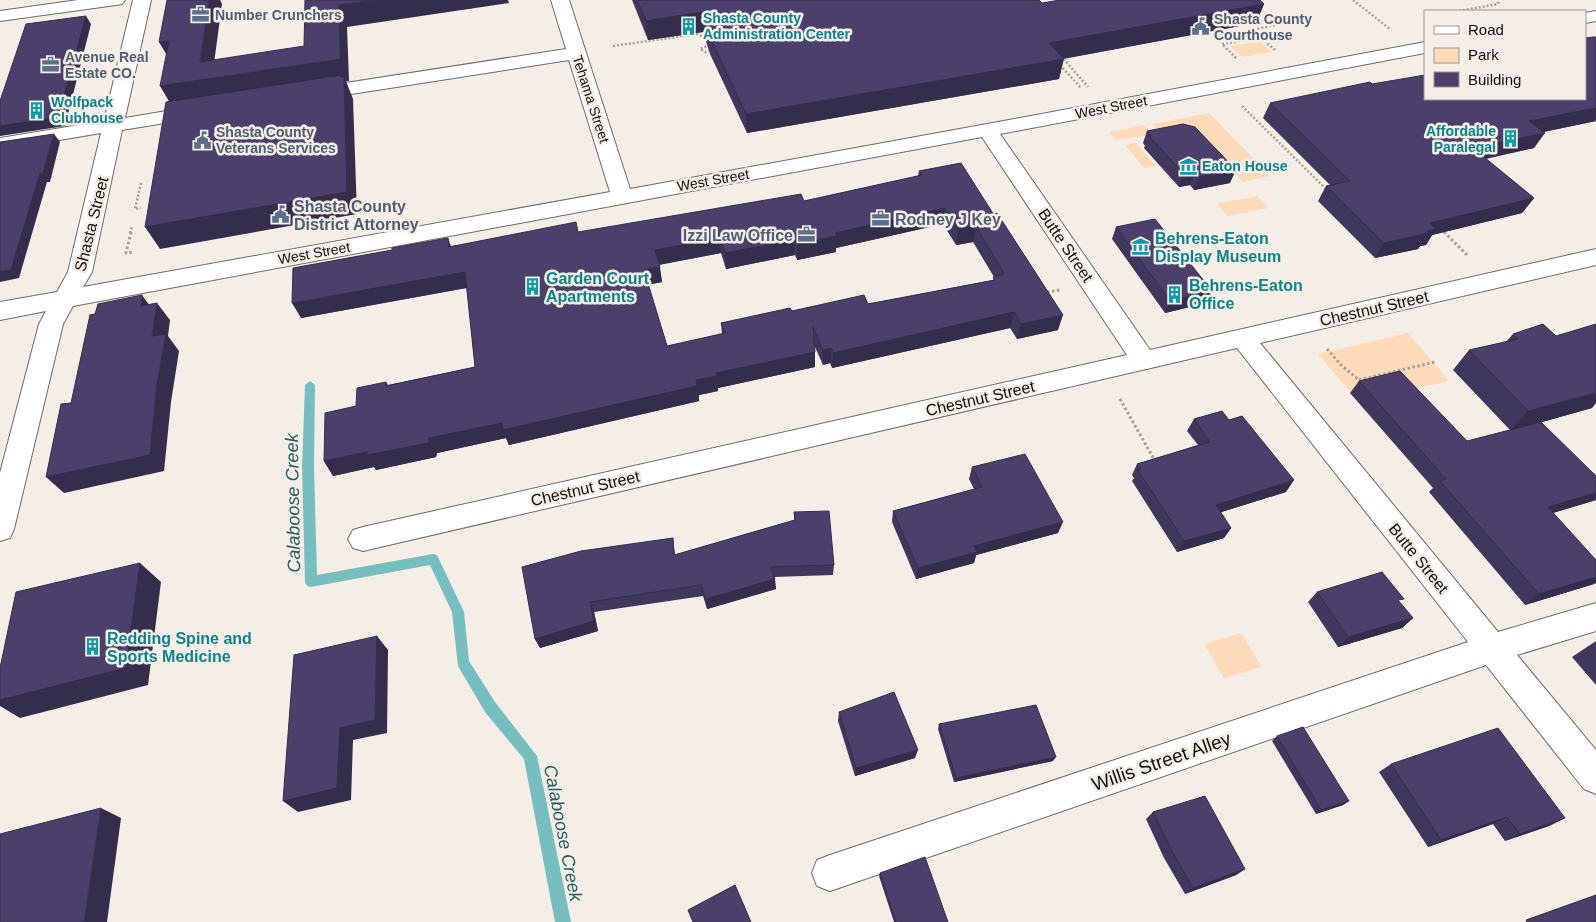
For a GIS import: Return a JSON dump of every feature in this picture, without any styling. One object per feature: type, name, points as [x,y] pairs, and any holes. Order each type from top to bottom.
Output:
[{"type":"street","points":[[0,16],[116,0]]},
{"type":"street","name":"Shasta Street","points":[[0,529],[50,324],[80,272],[142,0]]},
{"type":"street","name":"Tehama Street","points":[[560,0],[622,197]]},
{"type":"street","name":"West Street","points":[[0,311],[988,130],[1424,47]]},
{"type":"street","points":[[294,97],[576,53]]},
{"type":"street","points":[[0,144],[216,109]]},
{"type":"street","name":"Butte Street","points":[[988,130],[1144,360]]},
{"type":"street","name":"Chestnut Street","points":[[363,539],[1596,257]]},
{"type":"street","name":"Butte Street","points":[[1243,339],[1596,777]]},
{"type":"street","name":"Willis Street Alley","points":[[830,873],[1492,648],[1596,617]]},
{"type":"path","points":[[1353,0],[1394,32]]},
{"type":"path","points":[[1465,10],[1498,4],[1499,0]]},
{"type":"path","points":[[1279,53],[1252,30],[1280,24]]},
{"type":"path","points":[[612,46],[697,34],[703,38],[714,39]]},
{"type":"path","points":[[1238,60],[1222,44],[1261,38]]},
{"type":"path","points":[[712,44],[700,49],[706,52],[716,47]]},
{"type":"path","points":[[1058,52],[1090,89]]},
{"type":"path","points":[[1057,60],[1083,90]]},
{"type":"path","points":[[1240,104],[1331,194]]},
{"type":"path","points":[[141,183],[135,209],[142,208]]},
{"type":"path","points":[[132,226],[126,253],[134,252]]},
{"type":"path","points":[[1443,231],[1467,255]]},
{"type":"path","points":[[1044,293],[1062,290]]},
{"type":"path","points":[[1327,349],[1342,366],[1359,380],[1361,385]]},
{"type":"path","points":[[1359,380],[1435,362]]},
{"type":"path","points":[[1392,372],[1396,378]]},
{"type":"path","points":[[1120,399],[1158,467]]},
{"type":"green space","points":[[1260,41],[1272,52],[1242,57],[1230,46]]},
{"type":"green space","points":[[1209,113],[1269,176],[1243,182],[1201,136],[1161,134],[1152,124]]},
{"type":"green space","points":[[1144,125],[1153,135],[1116,140],[1109,132]]},
{"type":"green space","points":[[1135,142],[1156,166],[1144,168],[1126,146]]},
{"type":"green space","points":[[1257,196],[1268,208],[1227,216],[1217,204]]},
{"type":"green space","points":[[1408,333],[1449,381],[1399,392],[1363,390],[1351,393],[1318,354]]},
{"type":"green space","points":[[1241,633],[1262,667],[1224,678],[1204,644]]},
{"type":"building","points":[[167,0],[209,0],[200,62],[304,46],[305,0],[375,0],[339,5],[340,59],[160,86],[169,41],[159,42]]},
{"type":"building","points":[[637,0],[1039,0],[1042,3],[1060,0],[1260,0],[1264,4],[1049,43],[1064,59],[746,114],[709,35],[702,12],[646,21]]},
{"type":"building","points":[[86,16],[58,117],[0,126],[0,101],[26,24]]},
{"type":"building","points":[[1596,37],[1596,108],[1529,121],[1545,133],[1473,148],[1534,198],[1430,223],[1436,229],[1427,231],[1429,233],[1384,243],[1326,186],[1350,181],[1270,103],[1370,82],[1372,84],[1424,75],[1424,100],[1586,100],[1586,38]]},
{"type":"building","points":[[341,75],[341,77],[344,77],[347,192],[145,227],[166,102]]},
{"type":"building","points":[[1183,124],[1195,127],[1236,170],[1199,177],[1195,172],[1184,174],[1149,136],[1151,136],[1147,131]]},
{"type":"building","points":[[54,134],[43,173],[40,173],[11,270],[0,272],[0,142]]},
{"type":"building","points":[[961,163],[994,215],[997,213],[1063,315],[1021,324],[1014,312],[833,353],[831,348],[823,350],[813,327],[815,352],[716,373],[717,376],[696,380],[697,386],[503,430],[502,423],[429,438],[429,443],[367,455],[367,452],[324,461],[325,413],[356,406],[357,388],[386,382],[386,386],[475,367],[465,272],[292,303],[293,268],[448,238],[449,247],[576,222],[578,232],[801,194],[804,201],[922,175],[919,171]],"holes":[[[945,208],[958,229],[976,226],[1004,274],[993,277],[995,280],[868,304],[864,295],[792,311],[790,308],[721,323],[725,333],[667,346],[644,270],[660,267],[655,250],[720,238],[725,253],[794,240],[797,244],[837,236],[835,233]]]},
{"type":"building","points":[[1155,219],[1212,291],[1170,301],[1116,227]]},
{"type":"building","points":[[142,295],[141,306],[157,303],[152,336],[166,334],[157,385],[150,455],[46,477],[61,404],[71,403],[90,315],[95,314],[98,304]]},
{"type":"building","points":[[1543,324],[1556,336],[1596,324],[1596,393],[1528,411],[1469,350],[1518,339],[1513,334]]},
{"type":"building","points":[[1400,371],[1467,441],[1541,422],[1596,476],[1596,493],[1548,507],[1596,560],[1596,577],[1539,594],[1440,481],[1446,479],[1359,381]]},
{"type":"building","points":[[1222,411],[1229,420],[1242,416],[1294,480],[1216,505],[1231,528],[1184,541],[1138,470],[1141,469],[1137,464],[1210,442],[1194,419]]},
{"type":"building","points":[[1025,454],[1063,522],[974,546],[977,552],[918,568],[893,511],[982,487],[972,467]]},
{"type":"building","points":[[829,511],[834,565],[771,567],[775,579],[706,599],[701,585],[590,602],[594,621],[535,639],[522,567],[581,551],[673,538],[674,555],[795,520],[794,512]]},
{"type":"building","points":[[140,563],[126,668],[0,700],[0,668],[16,592]]},
{"type":"building","points":[[1382,572],[1404,599],[1398,600],[1413,618],[1348,637],[1317,592]]},
{"type":"building","points":[[377,636],[375,720],[340,728],[337,788],[283,801],[294,655]]},
{"type":"building","points":[[894,692],[918,750],[856,768],[839,712]]},
{"type":"building","points":[[1036,705],[1056,757],[956,778],[939,724]]},
{"type":"building","points":[[1303,727],[1349,801],[1321,810],[1277,736]]},
{"type":"building","points":[[1498,728],[1565,818],[1520,834],[1507,817],[1441,840],[1391,764]]},
{"type":"building","points":[[1205,796],[1245,869],[1193,888],[1153,812]]},
{"type":"building","points":[[101,808],[84,922],[0,922],[0,834]]},
{"type":"building","points":[[925,857],[948,922],[896,922],[880,873]]},
{"type":"building","points":[[735,885],[751,922],[693,922],[688,910]]},
{"type":"building","points":[[1596,895],[1596,922],[1527,922],[1526,920]]},
{"type":"waterway","name":"Calaboose Creek","points":[[310,385],[308,467],[311,582],[433,559],[458,612],[463,662],[490,707],[530,756],[563,922]]},
{"type":"place","name":"Number Crunchers","points":[[201,15]]},
{"type":"place","name":"Shasta County Administration Center","points":[[689,26]]},
{"type":"place","name":"Shasta County Courthouse","points":[[1200,27]]},
{"type":"place","name":"Avenue Real Estate CO.","points":[[51,65]]},
{"type":"place","name":"Wolfpack Clubhouse","points":[[37,110]]},
{"type":"place","name":"Affordable Paralegal","points":[[1510,139]]},
{"type":"place","name":"Shasta County Veterans Services","points":[[202,140]]},
{"type":"place","name":"Eaton House","points":[[1188,166]]},
{"type":"place","name":"Shasta County District Attorney","points":[[280,215]]},
{"type":"place","name":"Rodney J Key","points":[[881,219]]},
{"type":"place","name":"Izzi Law Office","points":[[807,235]]},
{"type":"place","name":"Behrens-Eaton Display Museum","points":[[1141,247]]},
{"type":"place","name":"Garden Court Apartments","points":[[532,287]]},
{"type":"place","name":"Behrens-Eaton Office","points":[[1175,294]]},
{"type":"place","name":"Redding Spine and Sports Medicine","points":[[93,647]]}]
